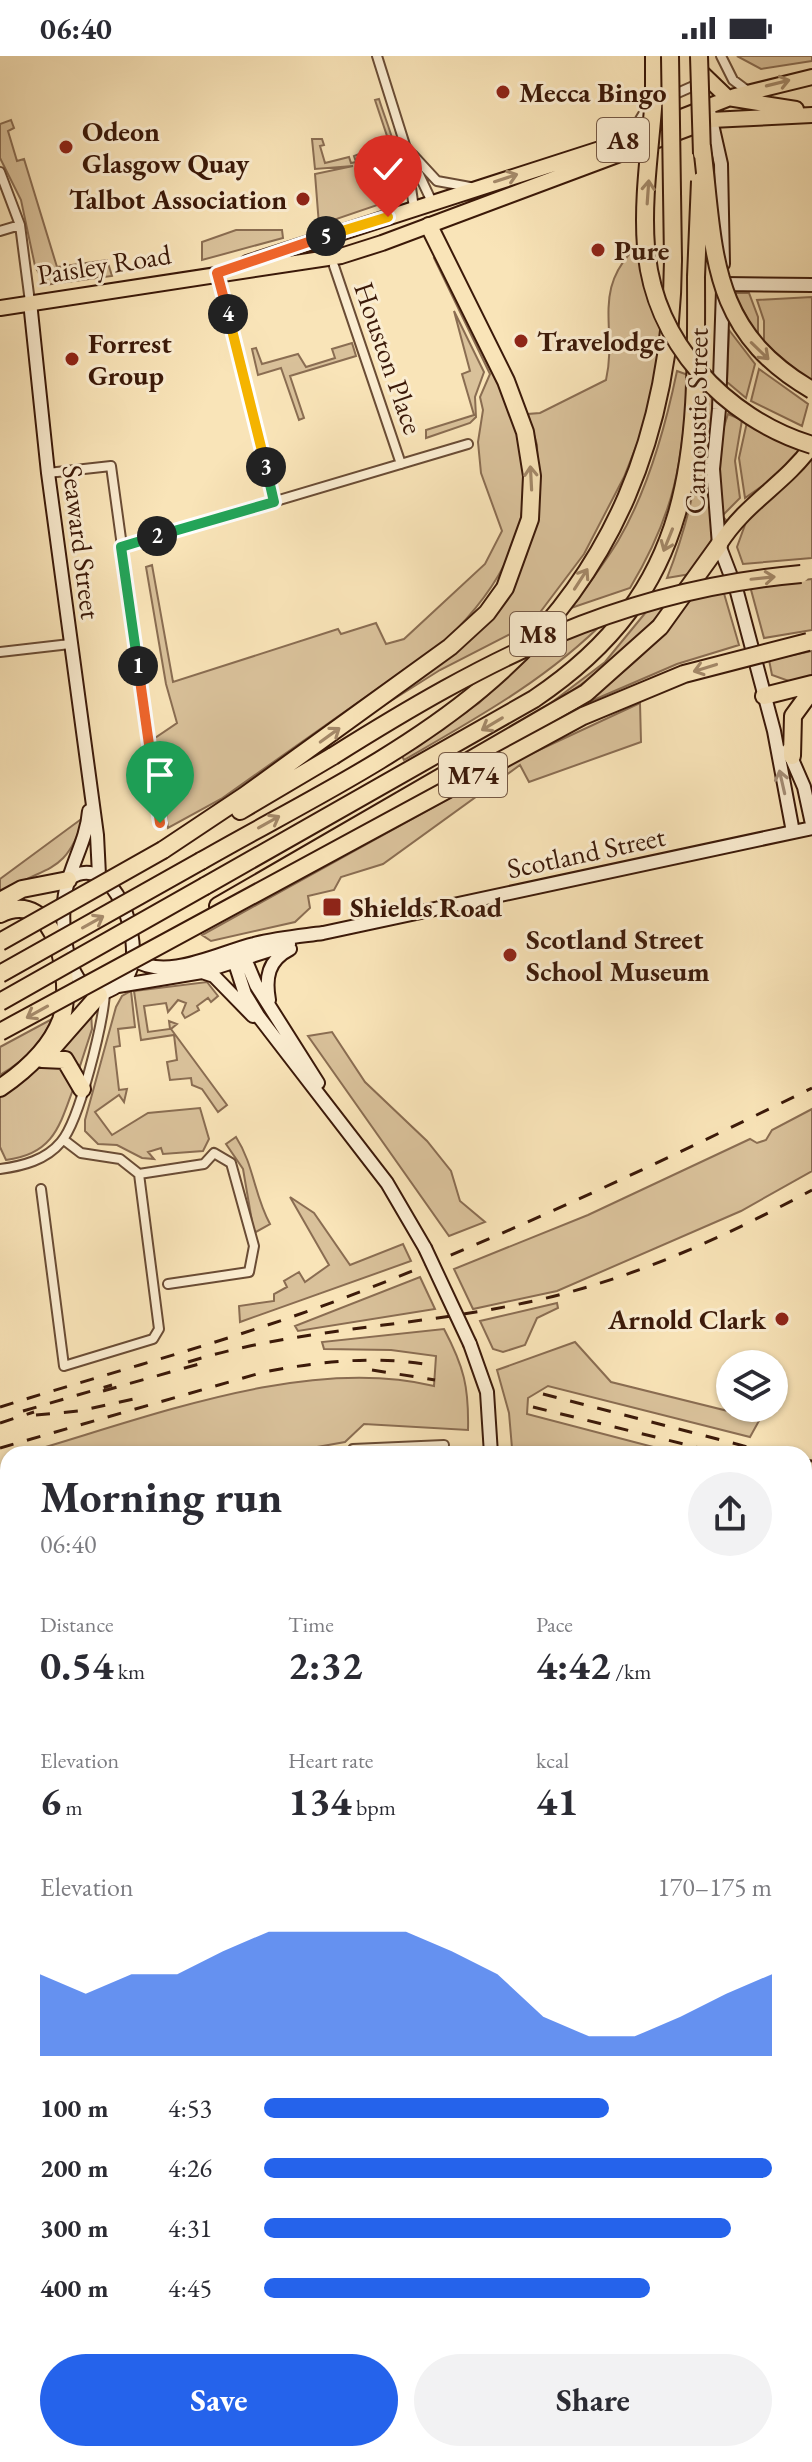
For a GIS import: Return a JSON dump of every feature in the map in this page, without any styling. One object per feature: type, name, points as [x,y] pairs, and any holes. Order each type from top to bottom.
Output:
[{"type":"highway","points":[[654,56],[645,245],[656,299],[682,350],[706,380],[736,408],[779,433],[812,446]]},
{"type":"highway","name":"M8","points":[[0,974],[382,757],[454,710],[517,656],[569,596],[618,518],[655,422],[670,342],[673,260],[670,56]]},
{"type":"highway","name":"M8","points":[[0,1002],[534,699],[577,666],[617,625],[657,565],[684,494],[695,418],[696,277],[702,146],[700,67]]},
{"type":"highway","points":[[702,146],[717,265],[733,314],[754,346],[812,390]]},
{"type":"highway","name":"M8","points":[[0,942],[250,799],[450,647],[487,613],[505,588],[525,537],[532,476],[525,432],[506,381],[436,223]]},
{"type":"highway","points":[[779,433],[812,438]]},
{"type":"highway","name":"M8","points":[[0,1032],[153,946],[301,855],[548,717],[614,672],[660,627],[719,545]]},
{"type":"highway","points":[[250,799],[333,756],[455,681],[568,627],[639,603],[708,586],[806,574]]},
{"type":"highway","name":"M74","points":[[153,946],[583,716],[684,674],[810,642]]},
{"type":"highway","points":[[764,696],[812,687]]},
{"type":"highway","points":[[794,760],[793,716],[812,687]]},
{"type":"highway","points":[[0,901],[22,889],[69,879]]},
{"type":"highway","points":[[0,914],[13,909],[30,909],[49,924],[66,989],[65,1004],[57,1027],[13,1079]]},
{"type":"highway","points":[[13,1079],[42,1059],[102,994]]},
{"type":"highway","points":[[42,1059],[65,1060],[82,1089]]},
{"type":"main road","points":[[700,67],[728,98],[812,113]]},
{"type":"main road","name":"Paisley Road","points":[[0,308],[341,256],[684,128],[728,98],[812,77]]},
{"type":"main road","name":"Paisley Road","points":[[217,273],[710,113]]},
{"type":"main road","name":"A8","points":[[710,113],[812,113]]},
{"type":"main road","points":[[432,202],[436,223]]},
{"type":"main road","points":[[414,208],[436,223]]},
{"type":"main road","points":[[719,545],[735,520],[787,476],[812,446]]},
{"type":"street","points":[[377,56],[405,145],[432,202]]},
{"type":"street","points":[[721,56],[733,80],[749,92]]},
{"type":"street","points":[[629,137],[648,106],[700,67],[710,113]]},
{"type":"street","name":"Carnoustie Street","points":[[710,113],[721,164],[723,284],[719,409],[713,469],[719,545],[737,592],[774,731],[793,832]]},
{"type":"street","points":[[684,128],[721,164]]},
{"type":"street","points":[[405,145],[437,181],[477,188]]},
{"type":"street","points":[[405,145],[414,208]]},
{"type":"street","points":[[0,172],[20,225],[30,302]]},
{"type":"street","points":[[0,231],[20,225]]},
{"type":"street","name":"Houston Place","points":[[334,266],[401,464]]},
{"type":"street","points":[[217,273],[274,502]]},
{"type":"street","points":[[723,284],[812,285]]},
{"type":"street","name":"Seaward Street","points":[[30,302],[48,473],[99,875]]},
{"type":"street","points":[[121,547],[468,444]]},
{"type":"street","points":[[48,473],[111,466],[160,823]]},
{"type":"street","points":[[0,652],[70,644]]},
{"type":"street","name":"Carnoustie Street","points":[[774,731],[812,782]]},
{"type":"street","name":"Carnoustie Street","points":[[794,760],[812,826]]},
{"type":"street","name":"Seaward Street","points":[[90,788],[88,826],[69,879],[64,923],[74,974],[83,987],[102,994]]},
{"type":"street","name":"Scotland Street","points":[[133,959],[150,968],[238,955],[323,933],[812,826]]},
{"type":"street","points":[[0,1169],[43,1157],[64,1140],[104,1010],[102,994],[118,986],[128,975],[133,959],[126,915],[118,894],[99,875],[86,872],[69,879]]},
{"type":"street","points":[[272,1011],[266,976],[275,959],[323,933]]},
{"type":"street","points":[[238,955],[334,1110]]},
{"type":"street","points":[[238,955],[245,994],[267,1029]]},
{"type":"street","name":"Scotland Street","points":[[118,986],[202,972],[238,955]]},
{"type":"street","points":[[202,972],[214,976],[267,1029],[334,1110],[387,1183],[425,1248],[470,1344],[487,1392],[490,1446]]},
{"type":"street","points":[[41,1189],[64,1366],[153,1339],[159,1329],[139,1174],[120,1159],[81,1153],[64,1140]]},
{"type":"street","points":[[139,1174],[204,1164],[214,1153],[231,1163],[254,1246],[249,1272],[168,1284]]},
{"type":"street","points":[[421,1446],[444,1445]]},
{"type":"shaded area","points":[[737,56],[812,56],[812,61],[761,69]]},
{"type":"shaded area","points":[[379,99],[398,162],[395,199],[319,225],[315,174],[353,166],[315,169],[312,139],[322,139],[324,145],[320,146],[325,163],[349,157],[351,163],[356,162],[354,156],[359,154],[362,162],[385,159],[391,148],[375,100]]},
{"type":"shaded area","points":[[11,120],[14,128],[8,131],[17,161],[24,159],[57,267],[107,260],[112,276],[45,285],[35,266],[21,200],[0,158],[0,124]]},
{"type":"shaded area","points":[[236,230],[282,230],[283,238],[202,260],[202,242]]},
{"type":"shaded area","points":[[638,245],[644,285],[661,329],[654,384],[641,434],[624,477],[584,554],[532,623],[440,670],[351,726],[506,596],[526,556],[539,503],[537,445],[528,414],[540,413],[606,380],[610,294],[623,262]]},
{"type":"shaded area","points":[[438,256],[509,406],[521,452],[524,498],[514,544],[488,591],[445,641],[221,799],[168,828],[155,738],[177,723],[166,684],[146,567],[152,565],[173,682],[338,629],[341,634],[376,623],[386,644],[404,639],[485,564],[502,531],[481,473],[478,442],[483,410],[480,397],[490,374],[434,258]]},
{"type":"shaded area","points":[[733,293],[749,293],[758,317],[758,337]]},
{"type":"shaded area","points":[[812,297],[812,383],[764,343],[764,321],[757,300]]},
{"type":"shaded area","points":[[454,311],[484,372],[475,397],[476,417],[470,423],[426,438],[426,430],[474,415],[462,374],[470,371]]},
{"type":"shaded area","points":[[729,330],[755,364],[746,398],[727,382]]},
{"type":"shaded area","points":[[352,343],[356,356],[290,376],[304,418],[299,420],[281,368],[258,375],[252,349],[256,348],[262,364],[298,354],[306,367],[335,358],[332,349]]},
{"type":"shaded area","points":[[759,369],[808,404],[802,426],[751,401]]},
{"type":"shaded area","points":[[677,371],[688,375],[683,434],[674,486],[657,535],[630,588],[571,608],[613,550],[638,501],[661,437]]},
{"type":"shaded area","points":[[707,393],[714,398],[710,453],[713,538],[690,574],[667,578],[683,533],[694,487]]},
{"type":"shaded area","points":[[728,414],[742,420],[735,461],[740,498],[722,516],[726,520],[722,526],[718,495],[720,439]]},
{"type":"shaded area","points":[[747,422],[803,449],[789,467],[745,498],[739,458]]},
{"type":"shaded area","points":[[812,452],[812,558],[743,564],[737,547],[746,522]]},
{"type":"shaded area","points":[[812,579],[812,630],[764,638],[750,586]]},
{"type":"shaded area","points":[[723,590],[739,645],[677,664],[582,705],[655,642],[691,596]]},
{"type":"shaded area","points":[[672,600],[614,659],[547,706],[605,662],[651,606]]},
{"type":"shaded area","points":[[608,618],[536,679],[404,760],[402,756],[479,703],[541,644]]},
{"type":"shaded area","points":[[812,651],[812,679],[790,685],[789,681],[772,675],[769,660]]},
{"type":"shaded area","points":[[640,703],[641,742],[529,782],[520,765],[383,864],[341,877],[334,890],[308,896],[310,908],[295,922],[211,941],[202,935],[524,757]]},
{"type":"shaded area","points":[[84,817],[77,837],[61,860],[0,895],[0,879]]},
{"type":"shaded area","points":[[207,982],[218,996],[211,1002],[208,998],[197,1006],[199,1010],[185,1018],[182,1013],[186,1003],[178,1000],[168,1012],[166,1003],[144,1006],[148,1032],[170,1029],[169,1021],[177,1024],[171,1029],[227,1105],[218,1112],[202,1089],[192,1085],[191,1078],[170,1080],[167,1062],[177,1060],[174,1035],[141,1040],[134,991]]},
{"type":"shaded area","points":[[131,991],[135,1027],[118,1029],[120,1046],[114,1047],[119,1090],[127,1089],[124,1102],[119,1095],[95,1112],[112,1135],[148,1113],[200,1108],[209,1139],[203,1151],[163,1154],[161,1148],[148,1152],[154,1159],[142,1158],[117,1145],[98,1144],[85,1131],[85,1120],[116,1007],[122,996]]},
{"type":"shaded area","points":[[91,1012],[92,1029],[80,1066],[57,1049]]},
{"type":"shaded area","points":[[52,1019],[31,1051],[0,1075],[0,1047]]},
{"type":"shaded area","points":[[332,1032],[365,1082],[427,1141],[451,1171],[460,1201],[485,1222],[449,1236],[308,1036]]},
{"type":"shaded area","points":[[59,1061],[75,1084],[59,1124],[45,1144],[35,1151],[6,1160],[0,1147],[0,1095],[43,1062]]},
{"type":"shaded area","points":[[812,1109],[812,1171],[741,1211],[557,1291],[473,1309],[454,1269],[588,1215],[750,1139],[757,1143],[766,1140],[772,1130]]},
{"type":"shaded area","points":[[236,1137],[247,1158],[270,1224],[254,1233],[243,1169],[226,1144]]},
{"type":"shaded area","points":[[290,1197],[314,1213],[350,1265],[403,1244],[411,1261],[240,1322],[239,1306],[274,1301],[274,1294],[287,1287],[284,1281],[299,1272],[305,1282],[329,1265]]},
{"type":"shaded area","points":[[420,1277],[435,1309],[298,1331],[295,1326]]},
{"type":"shaded area","points":[[557,1303],[558,1308],[537,1318],[525,1345],[503,1352],[493,1349],[480,1321]]},
{"type":"shaded area","points":[[444,1329],[464,1378],[468,1430],[364,1424],[345,1442],[323,1446],[48,1446],[174,1408],[280,1384],[333,1378],[385,1379],[434,1386],[436,1356],[391,1350],[324,1349],[322,1342]]},
{"type":"shaded area","points":[[575,1342],[611,1382],[716,1408],[716,1422],[758,1422],[750,1437],[548,1386],[528,1398],[527,1414],[649,1446],[512,1446],[509,1413],[497,1370]]},
{"type":"railway","points":[[0,1407],[253,1330],[336,1301],[576,1200],[812,1088]]},
{"type":"railway","points":[[188,1362],[271,1342],[440,1318],[562,1294],[672,1257],[812,1190]]},
{"type":"railway","points":[[7,1446],[264,1372],[350,1361],[393,1361],[436,1366]]},
{"type":"railway","points":[[103,1391],[199,1364]]},
{"type":"railway","points":[[372,1370],[435,1380]]},
{"type":"railway","points":[[23,1411],[112,1385]]},
{"type":"railway","points":[[543,1394],[744,1446]]},
{"type":"railway","points":[[36,1415],[79,1411],[138,1398]]},
{"type":"railway","points":[[533,1407],[692,1446]]},
{"type":"railway","points":[[0,1423],[34,1412]]},
{"type":"place","name":"Mecca Bingo","points":[[503,92]]},
{"type":"place","name":"Odeon Glasgow Quay","points":[[66,147]]},
{"type":"place","name":"Talbot Association","points":[[303,199]]},
{"type":"place","name":"Pure","points":[[598,250]]},
{"type":"place","name":"Travelodge","points":[[521,341]]},
{"type":"place","name":"Forrest Group","points":[[72,359]]},
{"type":"place","name":"Shields Road","points":[[332,907]]},
{"type":"place","name":"Scotland Street School Museum","points":[[510,955]]},
{"type":"place","name":"Arnold Clark","points":[[782,1319]]},
{"type":"route","points":[[160,823],[121,547],[274,502],[217,273],[388,217]]}]
